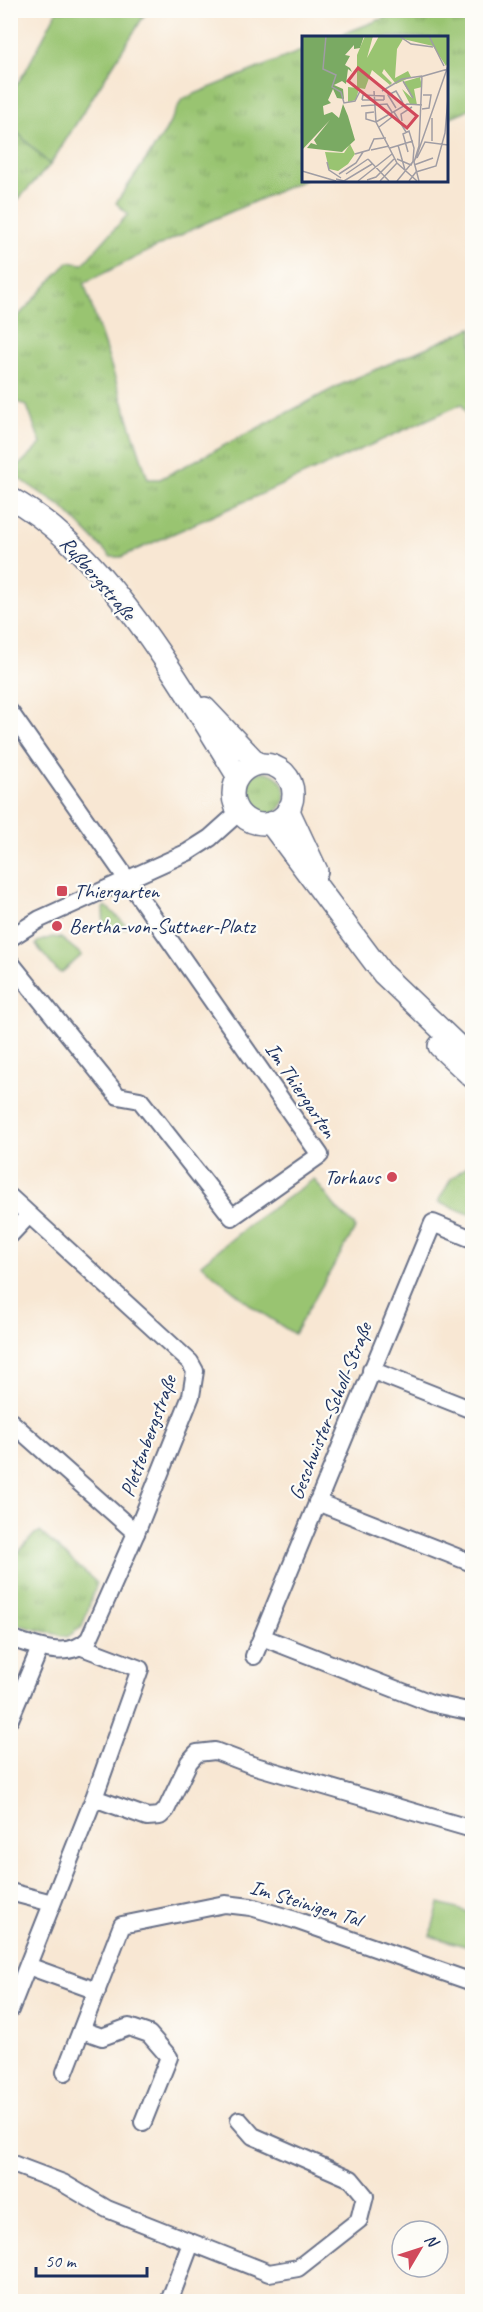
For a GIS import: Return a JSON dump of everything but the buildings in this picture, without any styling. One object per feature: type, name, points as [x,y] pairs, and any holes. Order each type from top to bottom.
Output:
[{"type":"street","name":"Rußbergstraße","points":[[10,498],[53,527],[77,550],[122,602],[172,672],[238,777]]},
{"type":"street","name":"Rußbergstraße","points":[[172,672],[258,764],[268,764],[284,773],[292,790],[288,809],[335,908]]},
{"type":"street","name":"Im Thiergarten","points":[[10,712],[320,1155],[232,1217],[140,1100],[118,1096],[10,962]]},
{"type":"street","points":[[258,764],[246,769],[238,777],[233,791],[239,812],[252,822],[270,823],[280,818],[288,809]]},
{"type":"street","points":[[10,938],[40,919],[199,845],[239,812]]},
{"type":"street","name":"Rußbergstraße","points":[[270,823],[396,988],[418,1023],[472,1077]]},
{"type":"street","name":"Rußbergstraße","points":[[396,988],[472,1059]]},
{"type":"street","name":"Plettenbergstraße","points":[[10,1197],[190,1362],[195,1371],[191,1396],[136,1533],[95,1630],[82,1647]]},
{"type":"street","points":[[10,1235],[29,1215]]},
{"type":"street","name":"Geschwister-Scholl-Straße","points":[[254,1656],[433,1223],[472,1239]]},
{"type":"street","points":[[371,1370],[472,1410]]},
{"type":"street","points":[[10,1421],[136,1533]]},
{"type":"street","points":[[317,1502],[472,1563]]},
{"type":"street","points":[[261,1637],[431,1703],[472,1712]]},
{"type":"street","points":[[10,1638],[40,1648],[56,1650],[82,1647],[140,1669],[94,1798],[10,2010]]},
{"type":"street","points":[[10,1719],[40,1648]]},
{"type":"street","points":[[94,1798],[147,1816],[160,1816],[166,1810],[189,1762],[197,1753],[215,1751],[252,1765],[472,1829]]},
{"type":"street","points":[[10,1892],[52,1903]]},
{"type":"street","name":"Im Steinigen Tal","points":[[65,2072],[122,1925],[225,1904],[251,1907],[295,1920],[472,1982]]},
{"type":"street","points":[[28,1966],[97,1991]]},
{"type":"street","points":[[82,2030],[102,2037],[129,2027],[149,2034],[168,2057],[143,2122]]},
{"type":"street","points":[[10,2163],[63,2183],[107,2209],[269,2273],[298,2268],[359,2220],[364,2196],[351,2179],[253,2136],[239,2121]]},
{"type":"street","points":[[170,2299],[191,2243]]},
{"type":"green space","points":[[57,11],[147,11],[50,165],[11,126],[11,93],[25,72]]},
{"type":"green space","points":[[402,11],[472,11],[472,108],[447,119],[447,36],[338,36]]},
{"type":"green space","points":[[302,50],[302,181],[203,224],[84,283],[148,479],[160,479],[340,385],[472,328],[472,426],[462,404],[121,557],[111,557],[63,508],[11,473],[41,444],[27,406],[18,402],[11,403],[11,324],[68,262],[83,264],[128,214],[116,203],[165,132],[182,99]]},
{"type":"green space","points":[[11,126],[50,165],[10,207]]},
{"type":"green space","points":[[263,772],[272,773],[279,778],[284,785],[284,803],[279,810],[272,815],[263,816],[254,815],[247,810],[242,803],[241,794],[242,785],[247,778],[254,773]]},
{"type":"green space","points":[[106,906],[126,925],[126,928],[104,931],[103,908]]},
{"type":"green space","points":[[52,937],[61,938],[82,955],[61,973],[36,945],[37,942]]},
{"type":"green space","points":[[472,1162],[472,1215],[438,1202],[451,1179]]},
{"type":"green space","points":[[314,1179],[355,1229],[294,1334],[254,1308],[201,1264],[254,1221]]},
{"type":"green space","points":[[40,1532],[97,1583],[82,1627],[67,1637],[11,1623],[11,1560],[35,1534]]},
{"type":"green space","points":[[439,1904],[472,1913],[472,1948],[430,1936]]},
{"type":"place","name":"Thiergarten","points":[[62,891]]},
{"type":"place","name":"Bertha-von-Suttner-Platz","points":[[57,926]]},
{"type":"place","name":"Torhaus","points":[[392,1177]]}]
